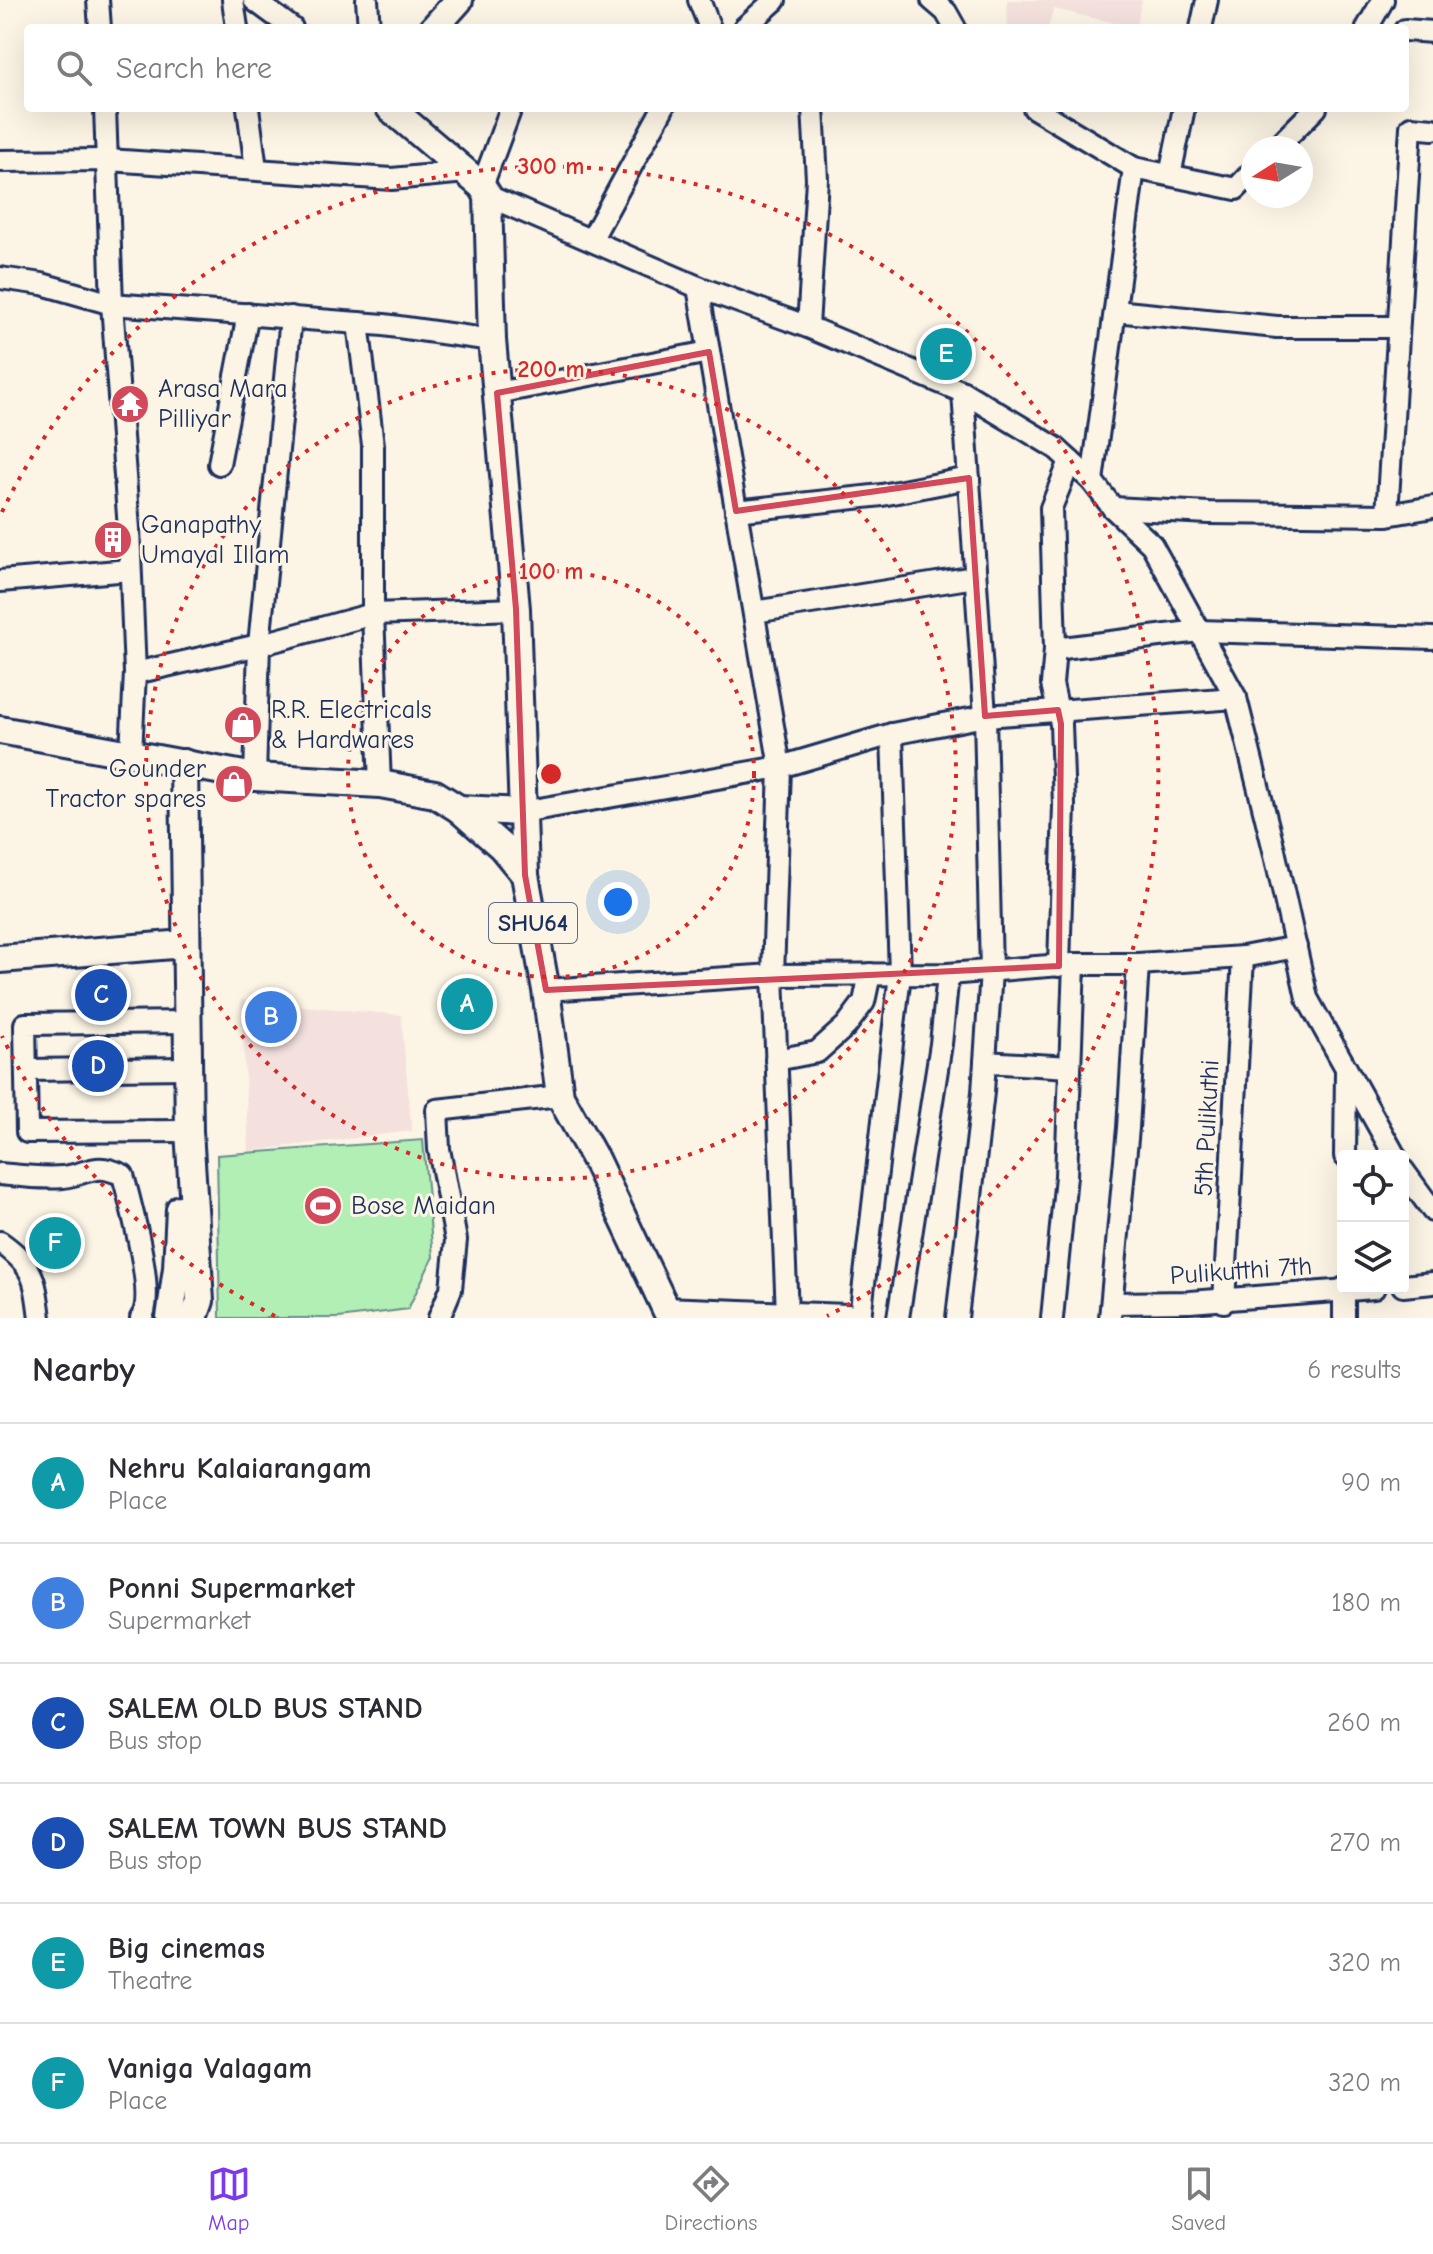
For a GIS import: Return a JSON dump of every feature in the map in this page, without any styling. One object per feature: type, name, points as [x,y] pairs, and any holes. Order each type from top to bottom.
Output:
[{"type":"main road","points":[[438,24],[459,0]]},
{"type":"main road","points":[[395,112],[479,185],[516,609],[525,875]]},
{"type":"main road","name":"SHU64","points":[[0,730],[255,777],[380,784],[435,794],[459,809],[502,847],[525,875],[546,990],[560,1096],[596,1161],[667,1313]]},
{"type":"main road","points":[[184,763],[189,1131],[201,1312]]},
{"type":"main road","points":[[459,809],[522,812]]},
{"type":"main road","points":[[0,959],[185,944]]},
{"type":"main road","points":[[170,1318],[177,1268],[182,1162]]},
{"type":"street","points":[[98,0],[100,24]]},
{"type":"street","points":[[233,0],[236,24]]},
{"type":"street","points":[[254,0],[287,24]]},
{"type":"street","points":[[367,0],[369,24]]},
{"type":"street","points":[[699,0],[708,24]]},
{"type":"street","points":[[748,24],[775,0]]},
{"type":"street","points":[[932,0],[946,12],[953,24]]},
{"type":"street","points":[[1202,24],[1207,0]]},
{"type":"street","points":[[1375,24],[1376,1]]},
{"type":"street","points":[[1409,30],[1433,32]]},
{"type":"street","points":[[105,112],[112,304],[135,673],[131,753]]},
{"type":"street","points":[[249,112],[256,169]]},
{"type":"street","points":[[479,185],[509,112]]},
{"type":"street","points":[[591,240],[661,112]]},
{"type":"street","points":[[808,327],[817,179],[813,112]]},
{"type":"street","points":[[1041,112],[1134,168],[1236,189],[1241,184]]},
{"type":"street","points":[[1170,175],[1183,112]]},
{"type":"street","points":[[1288,136],[1312,112]]},
{"type":"street","points":[[1387,515],[1411,127],[1433,129]]},
{"type":"street","points":[[0,161],[108,160],[479,185],[591,240],[698,287],[808,327],[963,392],[1056,448],[1152,545],[1236,698],[1307,998],[1392,1150]]},
{"type":"street","points":[[1092,481],[1134,168]]},
{"type":"street","points":[[0,278],[42,284],[112,304],[358,323],[492,340]]},
{"type":"street","points":[[698,287],[780,767],[773,975],[787,1314]]},
{"type":"street","points":[[1115,311],[1277,327],[1398,327]]},
{"type":"street","points":[[219,464],[248,314]]},
{"type":"street","points":[[255,777],[259,645],[291,317]]},
{"type":"street","points":[[358,323],[373,445],[373,614],[380,784]]},
{"type":"street","points":[[497,393],[709,352]]},
{"type":"street","points":[[957,1318],[985,1062],[991,971],[985,716],[963,392]]},
{"type":"street","points":[[1052,1318],[1066,1176],[1070,1067],[1064,805],[1058,710],[1052,684],[1055,649],[1051,508],[1070,461]]},
{"type":"street","points":[[736,511],[882,495],[969,478]]},
{"type":"street","points":[[1113,508],[1209,513],[1387,515],[1433,507]]},
{"type":"street","points":[[0,581],[130,570]]},
{"type":"street","points":[[754,612],[975,577]]},
{"type":"street","points":[[135,673],[259,645],[373,614],[516,609]]},
{"type":"street","points":[[1055,649],[1199,631],[1433,638]]},
{"type":"street","points":[[522,812],[780,767],[892,734],[985,716],[1236,698]]},
{"type":"street","points":[[860,1318],[900,974],[892,734]]},
{"type":"street","points":[[546,990],[773,975],[948,974],[1067,965],[1138,964],[1243,957],[1296,947]]},
{"type":"street","name":"5th Pulikuthi","points":[[1224,1301],[1243,957]]},
{"type":"street","points":[[1111,1310],[1128,1128],[1138,964]]},
{"type":"street","points":[[776,1060],[817,1052],[846,1026],[864,1002],[870,974]]},
{"type":"street","points":[[898,1318],[941,1044],[948,974]]},
{"type":"street","points":[[187,1022],[25,1024],[27,1132],[189,1131]]},
{"type":"street","points":[[985,1062],[1070,1067]]},
{"type":"street","points":[[26,1070],[188,1068]]},
{"type":"street","points":[[1345,1150],[1346,1069]]},
{"type":"street","points":[[439,1318],[451,1289],[456,1240],[439,1149],[437,1110],[560,1096]]},
{"type":"street","points":[[0,1174],[67,1177],[91,1168],[111,1169],[123,1175],[147,1291],[146,1311],[141,1318]]},
{"type":"street","points":[[1409,1178],[1433,1211]]},
{"type":"street","points":[[0,1242],[21,1257],[35,1281],[40,1318]]},
{"type":"street","points":[[1409,1285],[1433,1283]]},
{"type":"street","name":"Pulikutthi 7th","points":[[1111,1310],[1337,1290]]},
{"type":"street","points":[[1344,1294],[1344,1318]]},
{"type":"street","points":[[667,1313],[848,1315],[852,1318]]},
{"type":"highlighted area","points":[[709,352],[736,511],[969,478],[985,716],[1058,710],[1061,724],[1059,966],[546,990],[525,875],[516,609],[497,393]]},
{"type":"shaded area","points":[[1007,0],[1142,0],[1137,24],[1119,24],[1054,9],[1049,24],[1008,24]]},
{"type":"shaded area","points":[[241,1000],[401,1015],[412,1131],[249,1151]]},
{"type":"green space","name":"Bose Maidan","points":[[423,1140],[433,1257],[408,1309],[339,1318],[220,1318],[217,1155]]},
{"type":"place","name":"Big cinemas","points":[[946,354]]},
{"type":"place","name":"Arasa Mara Pilliyar","points":[[130,404]]},
{"type":"place","name":"Ganapathy Umayal Illam","points":[[113,540]]},
{"type":"place","name":"R.R. Electricals & Hardwares","points":[[243,725]]},
{"type":"place","name":"Gounder Tractor spares","points":[[234,784]]},
{"type":"place","name":"SALEM OLD BUS STAND","points":[[101,995]]},
{"type":"place","name":"Nehru Kalaiarangam","points":[[467,1004]]},
{"type":"place","name":"Ponni Supermarket","points":[[271,1017]]},
{"type":"place","name":"SALEM TOWN BUS STAND","points":[[98,1066]]},
{"type":"place","name":"Bose Maidan","points":[[323,1206]]},
{"type":"place","name":"Vaniga Valagam","points":[[55,1243]]}]
